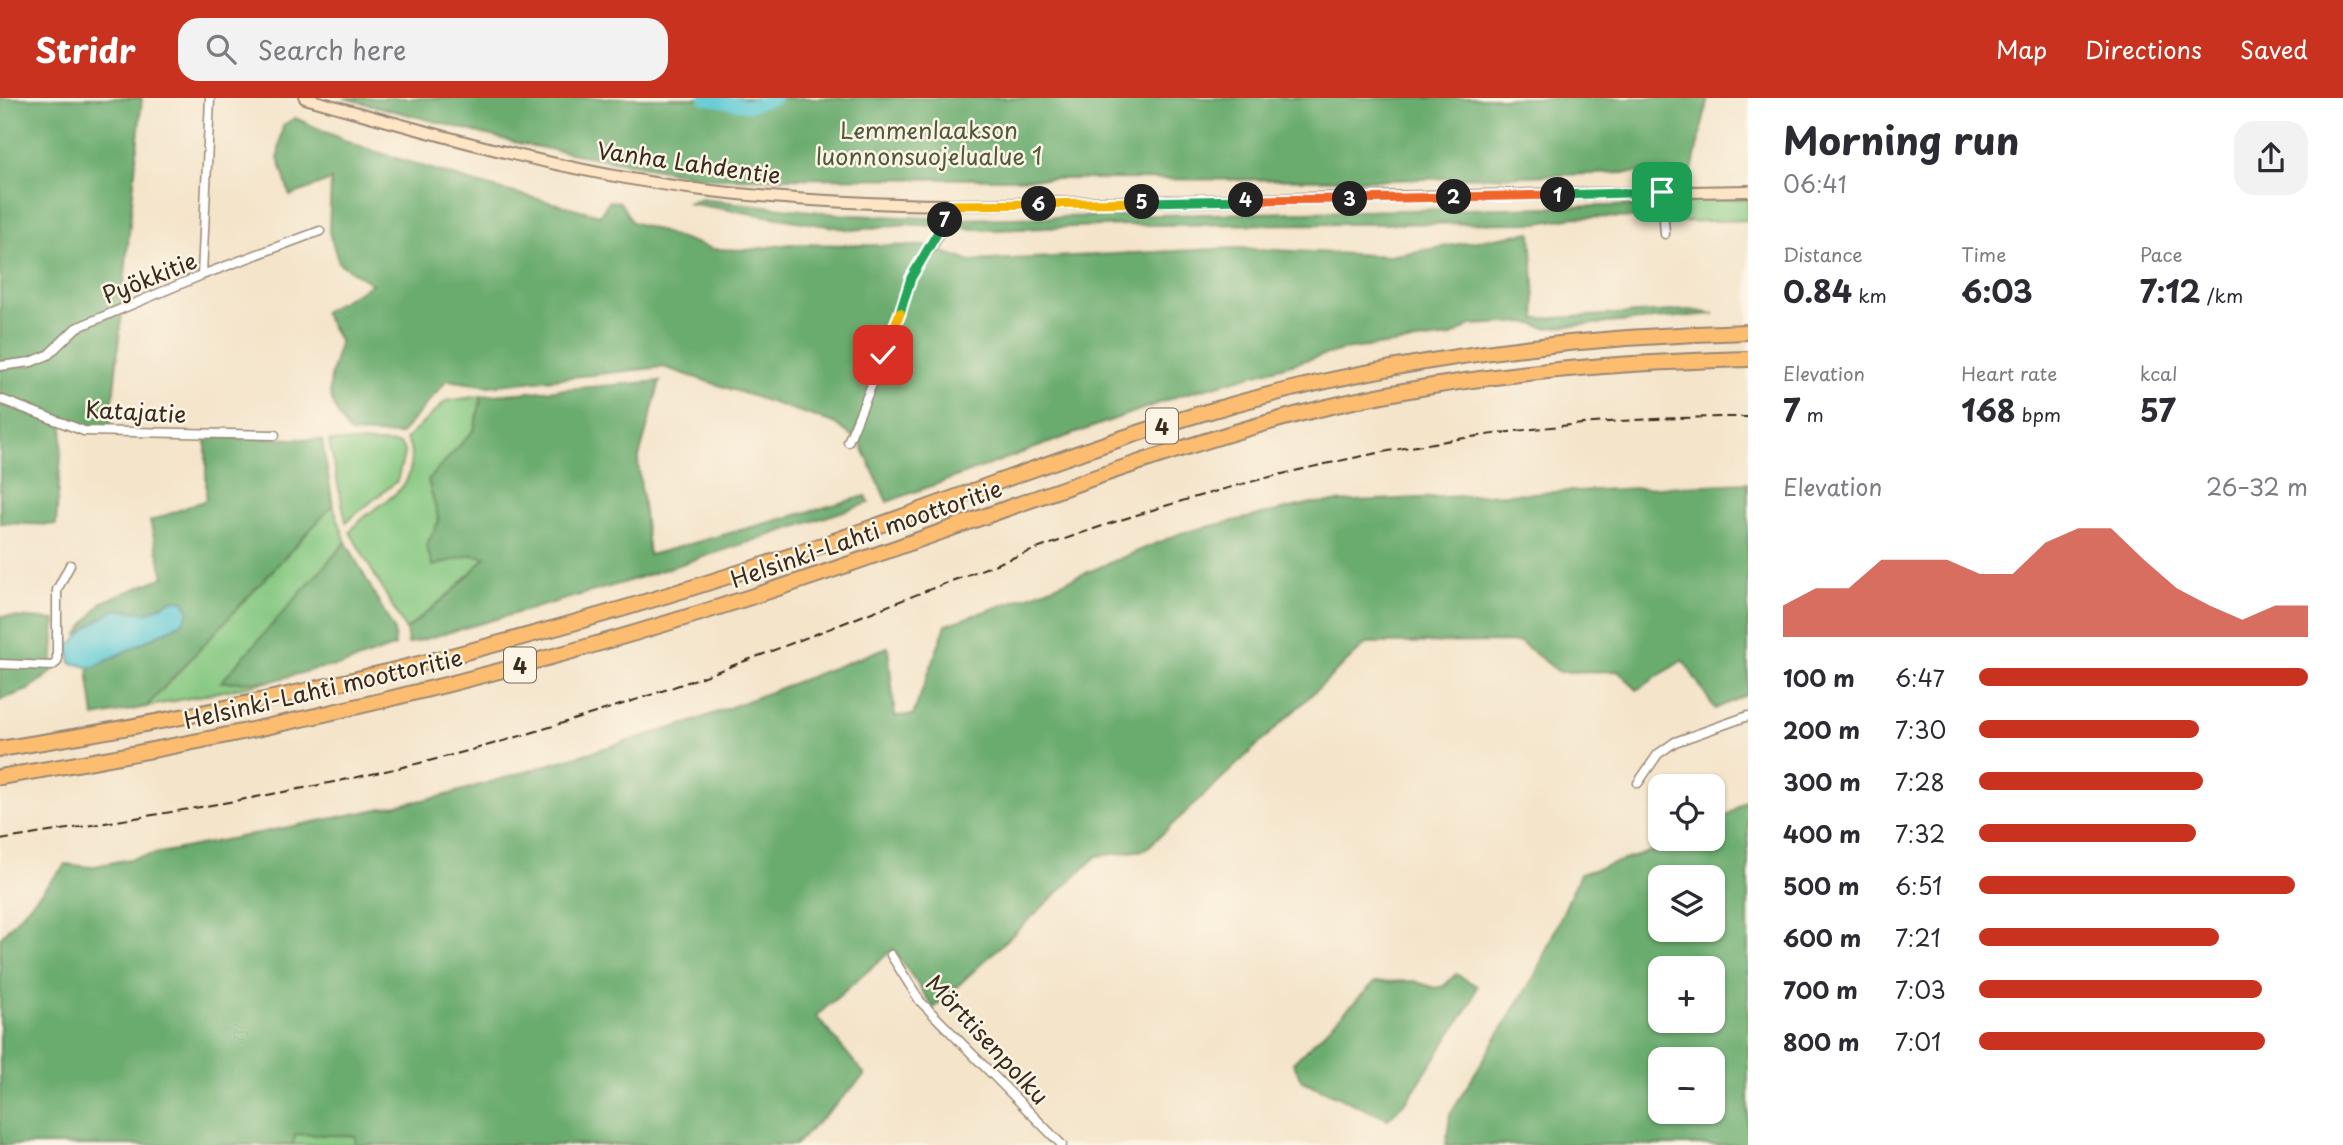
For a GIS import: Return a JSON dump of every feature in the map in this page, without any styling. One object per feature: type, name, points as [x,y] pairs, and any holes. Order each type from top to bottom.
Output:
[{"type":"highway","name":"Helsinki-Lahti moottoritie","points":[[0,749],[83,736],[312,689],[598,615],[756,568],[1114,441],[1297,388],[1390,368],[1544,344],[1656,334],[1748,332]]},
{"type":"highway","name":"Helsinki-Lahti moottoritie","points":[[0,777],[90,763],[317,716],[463,681],[606,642],[764,593],[1162,455],[1304,413],[1477,379],[1658,362],[1748,359]]},
{"type":"main road","name":"Vanha Lahdentie","points":[[305,98],[525,158],[701,190],[849,203],[951,205],[1748,191]]},
{"type":"street","points":[[202,275],[210,98]]},
{"type":"street","points":[[1662,192],[1665,234]]},
{"type":"street","points":[[848,442],[893,334],[911,278],[936,240],[951,205]]},
{"type":"street","name":"Pyökkitie","points":[[0,366],[31,362],[48,355],[76,328],[202,275],[320,231]]},
{"type":"street","name":"Katajatie","points":[[0,399],[84,431],[275,435]]},
{"type":"street","points":[[0,664],[52,666],[57,662],[57,590],[70,565]]},
{"type":"street","points":[[1638,783],[1658,754],[1675,742],[1748,716]]},
{"type":"street","name":"Mörttisenpolku","points":[[891,955],[920,1001],[1062,1145]]},
{"type":"green space","points":[[0,98],[142,98],[122,306],[73,326],[46,352],[29,359],[0,363]]},
{"type":"green space","name":"Lemmenlaakson luonnonsuojelualue 1","points":[[344,98],[1708,98],[1692,171],[1388,180],[707,178],[522,144]]},
{"type":"green space","points":[[295,118],[355,145],[476,183],[600,215],[609,201],[620,202],[632,222],[713,249],[746,250],[790,244],[925,246],[970,261],[1236,248],[1389,256],[1531,232],[1536,319],[1690,310],[1715,314],[1546,328],[1525,322],[1471,325],[1450,337],[1342,350],[1178,396],[887,502],[860,442],[834,423],[663,367],[489,386],[447,380],[400,435],[350,433],[331,399],[331,380],[340,342],[323,312],[372,284],[339,263],[329,232],[331,180],[290,196],[278,157],[283,125]]},
{"type":"green space","points":[[699,199],[848,215],[959,219],[1652,205],[1643,218],[1575,217],[1538,223],[1127,225],[991,230],[906,224],[852,230],[687,203]]},
{"type":"green space","points":[[1748,199],[1748,220],[1672,222],[1669,200]]},
{"type":"green space","points":[[122,312],[110,429],[84,429],[0,396],[0,369],[32,365],[77,330]]},
{"type":"green space","points":[[660,381],[638,461],[649,555],[866,496],[869,503],[626,582],[408,644],[406,630],[455,589],[486,557],[470,555],[433,566],[426,546],[439,521],[428,480],[474,430],[482,396]]},
{"type":"green space","points":[[482,396],[474,430],[428,480],[439,521],[426,546],[433,566],[470,555],[487,556],[455,589],[406,630],[350,532],[362,518],[402,487],[410,470],[411,450],[406,439],[446,401]]},
{"type":"green space","points":[[0,404],[63,425],[56,525],[0,523]]},
{"type":"green space","points":[[206,436],[322,440],[333,505],[146,707],[94,717],[88,670],[182,623],[172,600],[147,613],[116,609],[77,635],[102,602],[164,577],[150,521],[206,500]]},
{"type":"green space","points":[[329,441],[400,444],[405,451],[397,481],[346,522]]},
{"type":"green space","points":[[1748,483],[1748,694],[1715,709],[1683,660],[1637,690],[1619,671],[1559,672],[1520,642],[1367,643],[1145,850],[1097,856],[934,1008],[893,949],[816,1016],[865,1075],[795,1145],[355,1145],[355,1136],[295,1134],[293,1145],[0,1145],[0,938],[66,864],[90,867],[443,796],[689,723],[888,647],[895,716],[913,715],[946,625],[1045,590],[1181,533],[1312,503]]},
{"type":"green space","points":[[333,505],[346,542],[222,682],[272,681],[146,707]]},
{"type":"green space","points":[[346,542],[394,630],[395,646],[343,665],[315,669],[272,681],[221,682]]},
{"type":"green space","points":[[0,616],[55,620],[52,672],[28,690],[0,700]]},
{"type":"green space","points":[[1748,799],[1748,1145],[1446,1145],[1450,1114],[1535,975],[1580,874],[1652,851],[1725,851],[1725,817]]},
{"type":"green space","points":[[1456,974],[1477,986],[1471,1003],[1408,1099],[1388,1119],[1302,1081],[1293,1063],[1375,982],[1414,981],[1435,988],[1444,986]]},
{"type":"green space","points":[[294,1134],[355,1135],[355,1145],[293,1145]]},
{"type":"water","points":[[172,600],[184,601],[189,612],[182,623],[92,668],[71,663],[68,647],[88,627],[116,609],[147,613]]},
{"type":"waterway","points":[[705,98],[749,106],[775,98]]},
{"type":"railway","points":[[0,840],[315,786],[496,743],[687,682],[1082,533],[1149,511],[1295,471],[1445,441],[1521,430],[1672,418],[1748,417]]},
{"type":"route","points":[[883,355],[893,334],[911,278],[936,240],[951,205],[1662,192]]}]
